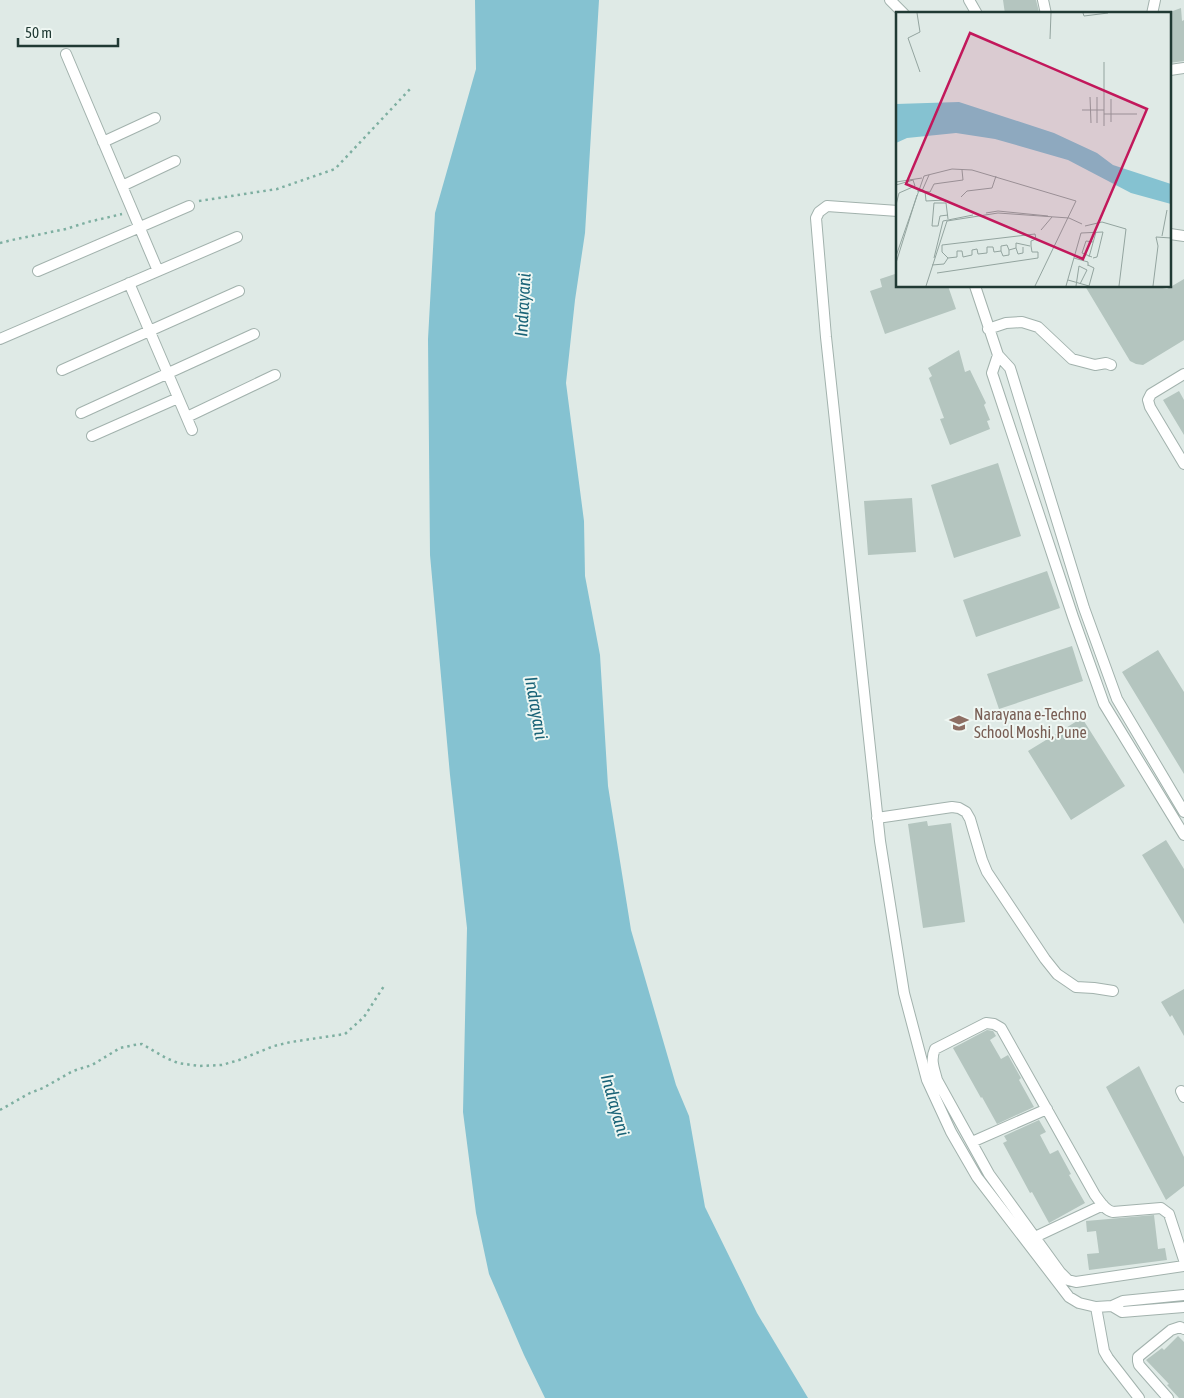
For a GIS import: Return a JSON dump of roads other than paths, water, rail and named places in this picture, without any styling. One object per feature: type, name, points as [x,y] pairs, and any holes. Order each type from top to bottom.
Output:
[{"type":"street","points":[[890,0],[902,12]]},
{"type":"street","points":[[970,0],[976,12]]},
{"type":"street","points":[[66,54],[158,271]]},
{"type":"street","points":[[104,142],[155,118]]},
{"type":"street","points":[[122,186],[175,161]]},
{"type":"street","points":[[38,271],[190,204]]},
{"type":"street","points":[[896,211],[827,206],[819,212],[816,218],[827,347],[877,818],[904,993],[927,1080],[951,1132],[977,1177],[1069,1297],[1096,1307],[1112,1306],[1122,1301],[1184,1295]]},
{"type":"street","points":[[0,339],[237,237]]},
{"type":"street","points":[[129,284],[192,430]]},
{"type":"street","points":[[976,288],[998,355],[1010,368],[1084,608],[1117,699],[1184,812]]},
{"type":"street","points":[[62,370],[239,291]]},
{"type":"street","points":[[988,329],[1006,323],[1022,322],[1038,327],[1072,359],[1096,365],[1106,363],[1111,365]]},
{"type":"street","points":[[81,413],[254,334]]},
{"type":"street","points":[[998,355],[992,373],[1104,704],[1184,835]]},
{"type":"street","points":[[1184,374],[1150,394],[1148,400],[1150,407],[1184,464]]},
{"type":"street","points":[[186,417],[275,375]]},
{"type":"street","points":[[92,436],[178,398]]},
{"type":"street","points":[[1020,456],[1036,451]]},
{"type":"street","points":[[1091,666],[1104,663]]},
{"type":"street","points":[[1160,796],[1169,788]]},
{"type":"street","points":[[877,818],[952,807],[966,812],[970,819],[982,860],[991,878],[1057,974],[1076,987],[1113,991]]},
{"type":"street","points":[[1183,1253],[1169,1214],[1165,1210],[1161,1208],[1112,1212],[1102,1205],[1001,1028],[994,1024],[986,1023],[935,1049],[932,1063],[937,1080],[989,1174],[1060,1272],[1068,1280],[1076,1282],[1184,1266]]},
{"type":"street","points":[[972,1142],[1047,1109]]},
{"type":"street","points":[[1036,1237],[1102,1205]]},
{"type":"street","points":[[1112,1306],[1122,1312],[1184,1307]]},
{"type":"street","points":[[1096,1307],[1104,1351],[1139,1398]]},
{"type":"street","points":[[1168,1398],[1139,1365],[1138,1357],[1171,1330],[1180,1327],[1184,1329]]},
{"type":"water","name":"Indrayani","points":[[475,0],[599,0],[585,233],[575,300],[566,383],[584,521],[585,576],[600,655],[608,786],[631,930],[676,1085],[689,1116],[705,1207],[757,1313],[808,1398],[545,1398],[489,1274],[476,1213],[463,1112],[467,928],[450,775],[430,555],[428,339],[435,213],[476,69]]},
{"type":"place","name":"Narayana e-Techno School Moshi, Pune","points":[[959,723]]}]
